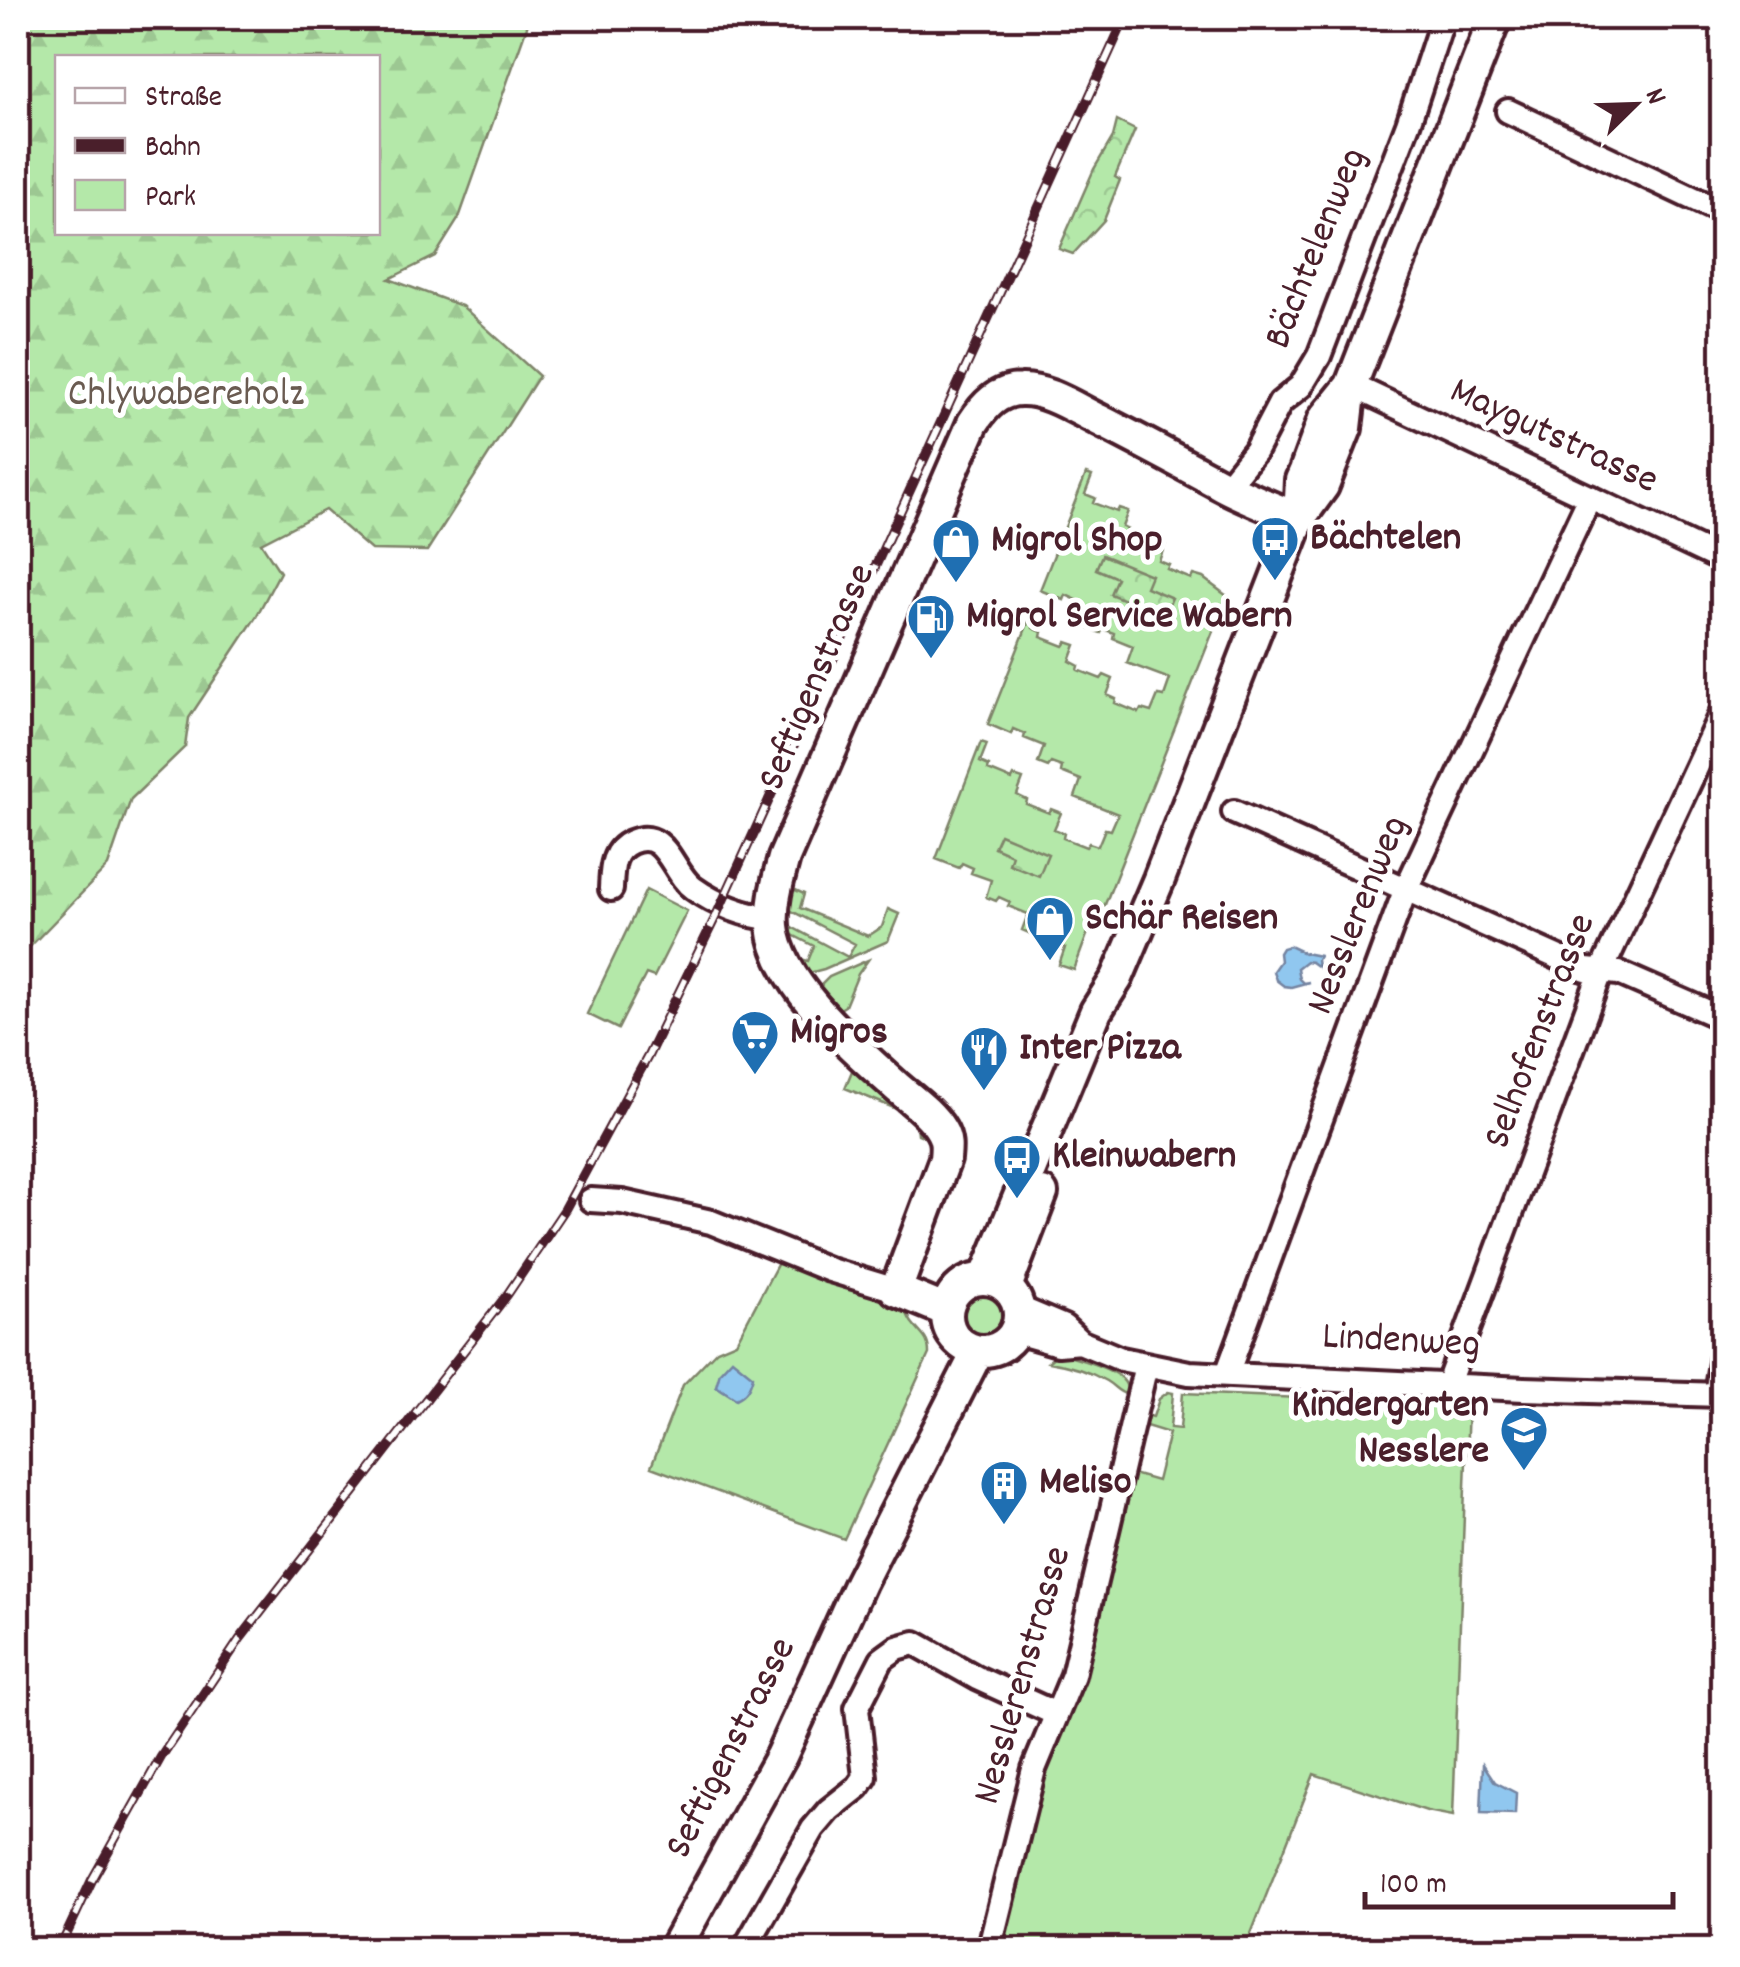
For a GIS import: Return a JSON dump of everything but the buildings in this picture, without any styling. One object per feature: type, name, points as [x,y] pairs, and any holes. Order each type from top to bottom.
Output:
[{"type":"main road","points":[[1006,1302],[964,1284],[951,1301],[948,1322],[952,1333],[968,1347],[989,1351],[1000,1348],[1006,1302],[1096,1011],[1117,978],[1161,874],[1300,519],[1323,486],[1346,428],[1350,386],[1495,18]]},
{"type":"main road","name":"Seftigenstrasse","points":[[901,1281],[944,1159],[944,1136],[932,1118],[844,1039],[800,987],[776,942],[773,918],[784,858],[973,423],[988,402],[1006,392],[1033,390],[1160,450],[1226,488],[1300,519]]},
{"type":"main road","points":[[901,1281],[951,1301]]},
{"type":"main road","name":"Seftigenstrasse","points":[[674,1950],[781,1756],[968,1347]]},
{"type":"street","name":"Bächtelenweg","points":[[1226,488],[1256,451],[1280,403],[1301,386],[1318,356],[1402,139],[1443,18]]},
{"type":"street","points":[[1508,111],[1719,202]]},
{"type":"street","name":"Maygutstrasse","points":[[1350,386],[1722,560]]},
{"type":"street","name":"Nesslerenweg","points":[[1227,1374],[1405,891],[1590,497]]},
{"type":"street","name":"Selhofenstrasse","points":[[1447,1386],[1602,972],[1722,712]]},
{"type":"street","points":[[1234,812],[1586,970],[1618,973],[1722,1018]]},
{"type":"street","points":[[611,890],[612,866],[620,849],[635,840],[653,840],[668,852],[688,885],[701,894],[755,918],[773,918]]},
{"type":"street","points":[[591,1200],[622,1202],[711,1222],[830,1270],[901,1281]]},
{"type":"street","name":"Lindenweg","points":[[1006,1302],[1058,1344],[1080,1342],[1121,1359],[1188,1373],[1719,1395]]},
{"type":"street","points":[[1719,1395],[1722,1356]]},
{"type":"street","name":"Nesslerenstrasse","points":[[989,1950],[1034,1769],[1072,1675],[1146,1365]]},
{"type":"street","points":[[744,1950],[813,1829],[865,1777],[857,1708],[882,1659],[897,1648],[915,1643],[977,1678],[1056,1714]]},
{"type":"green space","name":"Chlywabereholz","points":[[18,18],[530,18],[459,218],[435,256],[389,279],[462,306],[539,376],[427,551],[371,550],[325,510],[261,543],[280,572],[256,617],[189,718],[185,747],[131,799],[108,866],[18,959]]},
{"type":"green space","points":[[1117,121],[1135,130],[1115,177],[1120,180],[1104,220],[1073,254],[1059,249],[1094,169],[1113,137]]},
{"type":"green space","points":[[1086,474],[1092,476],[1085,494],[1095,498],[1093,503],[1117,512],[1119,508],[1128,511],[1122,527],[1132,532],[1131,536],[1165,545],[1159,561],[1169,565],[1167,569],[1191,579],[1193,575],[1203,578],[1227,596],[1102,912],[1096,911],[1074,970],[1059,965],[1065,948],[1022,930],[1028,914],[1008,906],[1010,902],[999,897],[996,901],[986,897],[991,880],[971,873],[973,868],[962,863],[959,868],[936,859],[981,742],[987,744],[980,762],[989,766],[988,770],[1012,780],[1014,776],[1023,779],[1017,795],[1027,800],[1026,804],[1061,813],[1054,829],[1064,833],[1063,838],[1086,847],[1089,843],[1098,846],[1105,829],[1111,830],[1118,814],[1075,797],[1081,780],[1061,772],[1062,767],[1038,763],[1044,746],[1013,729],[1011,734],[988,724],[1034,608],[1039,610],[1033,628],[1042,632],[1041,637],[1064,646],[1067,642],[1076,645],[1070,661],[1079,666],[1078,670],[1113,679],[1107,695],[1116,699],[1115,703],[1139,713],[1141,709],[1151,712],[1158,695],[1164,696],[1170,679],[1127,663],[1133,646],[1113,638],[1114,633],[1090,629],[1096,612],[1066,595],[1064,600],[1040,590]]},
{"type":"green space","points":[[1102,555],[1151,575],[1146,587],[1172,598],[1164,616],[1110,594],[1117,578],[1096,569]]},
{"type":"green space","points":[[1000,834],[1048,854],[1039,876],[1009,864],[1012,855],[994,847]]},
{"type":"green space","points":[[789,887],[804,894],[800,908],[868,936],[882,927],[888,909],[899,914],[888,941],[809,973],[797,958],[808,961],[814,946],[787,932],[786,924],[848,957],[855,944],[790,910],[786,901]]},
{"type":"green space","points":[[646,890],[687,911],[654,977],[646,974],[618,1029],[587,1014]]},
{"type":"green space","points":[[868,960],[840,1009],[820,986],[829,977]]},
{"type":"green space","points":[[861,1065],[922,1120],[929,1135],[918,1134],[916,1117],[845,1088],[854,1066]]},
{"type":"green space","points":[[779,1261],[901,1300],[928,1344],[929,1354],[844,1539],[651,1467],[683,1385],[717,1350],[736,1342]]},
{"type":"green space","points":[[983,1289],[1002,1296],[1009,1315],[1002,1334],[983,1341],[964,1334],[957,1315],[964,1296]]},
{"type":"green space","points":[[1058,1353],[1117,1375],[1125,1383],[1128,1395],[1093,1374],[1048,1362]]},
{"type":"green space","points":[[1173,1393],[1170,1428],[1180,1429],[1183,1393],[1468,1405],[1453,1816],[1314,1774],[1245,1949],[996,1950],[1044,1767],[1085,1671],[1133,1474],[1157,1481],[1169,1433],[1146,1426],[1142,1414],[1153,1417],[1159,1399]]},
{"type":"water","points":[[1289,946],[1319,956],[1318,967],[1306,961],[1297,968],[1299,979],[1309,982],[1291,987],[1276,980],[1273,971],[1280,961],[1279,953]]},
{"type":"water","points":[[732,1359],[753,1376],[748,1390],[736,1399],[716,1386],[720,1372]]},
{"type":"water","points":[[1483,1764],[1495,1782],[1516,1793],[1515,1814],[1481,1813]]},
{"type":"railway","points":[[59,1950],[92,1880],[161,1757],[240,1639],[507,1295],[565,1209],[648,1056],[716,916],[1125,18]]},
{"type":"place","name":"Bächtelen","points":[[1275,582]]},
{"type":"place","name":"Migrol Shop","points":[[956,584]]},
{"type":"place","name":"Migrol Service Wabern","points":[[931,660]]},
{"type":"place","name":"Schär Reisen","points":[[1050,962]]},
{"type":"place","name":"Migros","points":[[755,1076]]},
{"type":"place","name":"Inter Pizza","points":[[984,1092]]},
{"type":"place","name":"Kleinwabern","points":[[1017,1200]]},
{"type":"place","name":"Kindergarten Nesslere","points":[[1524,1472]]},
{"type":"place","name":"Meliso","points":[[1004,1526]]}]
